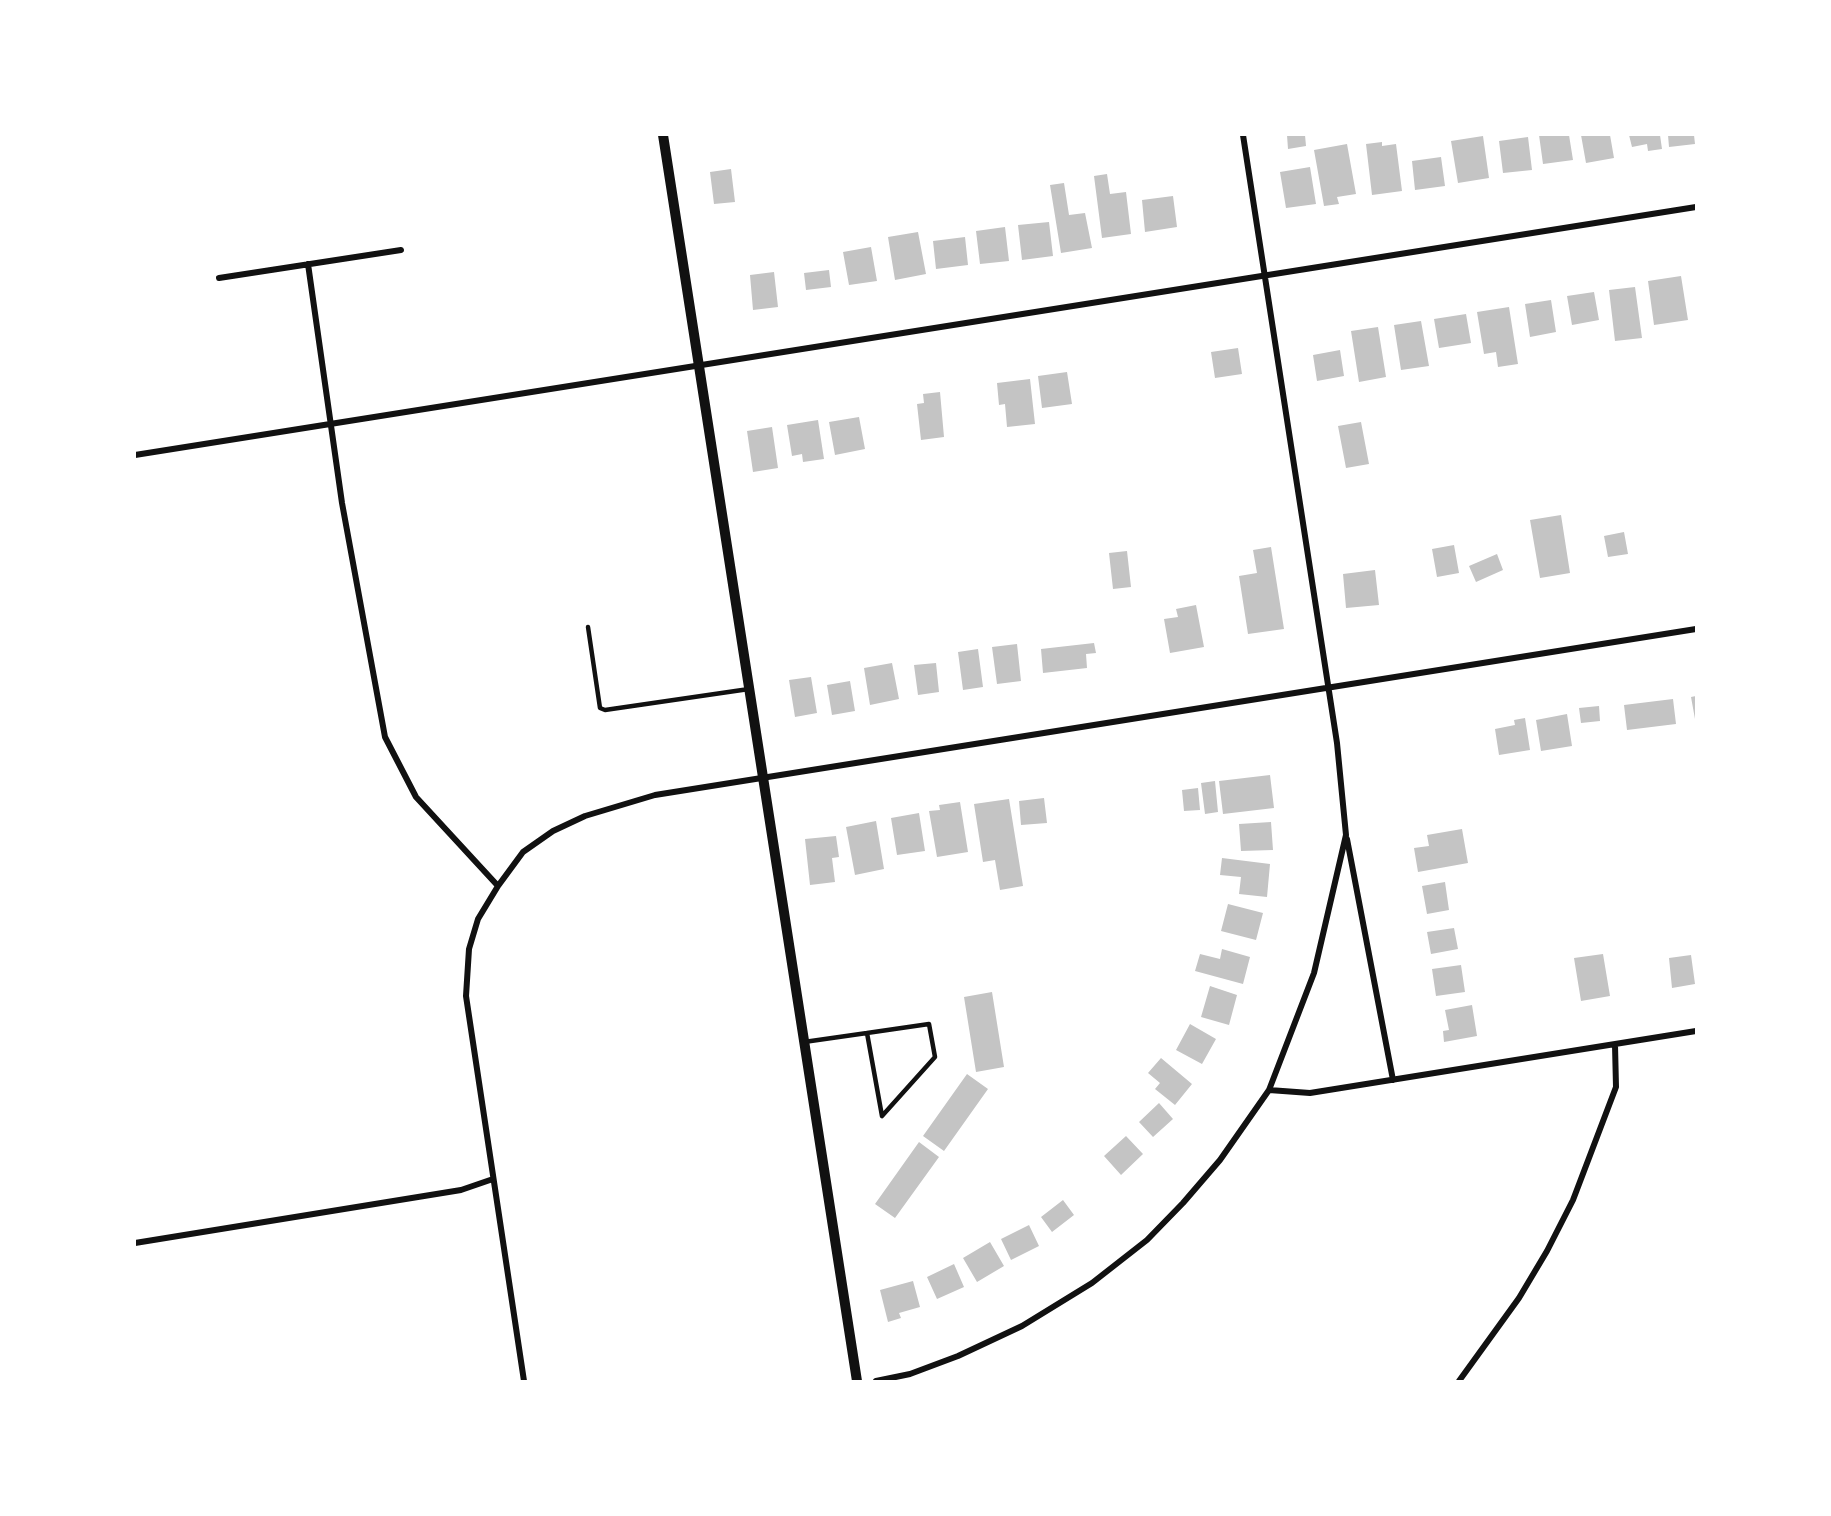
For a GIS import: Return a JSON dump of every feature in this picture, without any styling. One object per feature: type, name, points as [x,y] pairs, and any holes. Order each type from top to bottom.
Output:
[{"type":"street","points":[[663,135],[857,1381]]},
{"type":"street","points":[[1243,135],[1329,688],[1346,835],[1393,1080]]},
{"type":"street","points":[[135,455],[1696,207]]},
{"type":"street","points":[[219,278],[401,250]]},
{"type":"street","points":[[308,264],[333,423],[342,503],[385,737],[416,797],[498,886]]},
{"type":"street","points":[[524,1381],[468,1017],[465,981],[468,949],[478,919],[523,852],[553,831],[585,816],[655,795],[1696,629]]},
{"type":"street","points":[[876,1381],[910,1374],[1022,1326],[1092,1283],[1147,1240],[1183,1203],[1220,1160],[1269,1090],[1314,974],[1346,835]]},
{"type":"street","points":[[1269,1090],[1310,1093],[1696,1031]]},
{"type":"street","points":[[1459,1381],[1519,1298],[1574,1200],[1616,1087],[1615,1045]]},
{"type":"street","points":[[135,1243],[461,1190],[492,1179]]},
{"type":"lane","points":[[588,627],[600,708],[605,710],[749,689]]},
{"type":"lane","points":[[804,1042],[929,1024],[935,1057],[882,1116],[867,1033]]},
{"type":"building","points":[[1287,135],[1305,135],[1306,146],[1288,149]]},
{"type":"building","points":[[1539,135],[1569,135],[1573,160],[1543,164]]},
{"type":"building","points":[[1581,135],[1610,135],[1614,158],[1586,163]]},
{"type":"building","points":[[1629,135],[1660,135],[1662,149],[1648,151],[1647,144],[1632,147]]},
{"type":"building","points":[[1668,135],[1694,135],[1695,144],[1669,147]]},
{"type":"building","points":[[1483,136],[1489,178],[1458,183],[1451,141]]},
{"type":"building","points":[[1528,137],[1532,170],[1503,173],[1499,141]]},
{"type":"building","points":[[1382,142],[1382,146],[1396,144],[1402,191],[1372,195],[1366,144]]},
{"type":"building","points":[[1347,144],[1356,194],[1337,197],[1339,204],[1324,206],[1314,150]]},
{"type":"building","points":[[1441,157],[1445,186],[1415,190],[1412,161]]},
{"type":"building","points":[[1310,167],[1316,204],[1286,208],[1280,172]]},
{"type":"building","points":[[731,169],[735,202],[714,204],[710,172]]},
{"type":"building","points":[[1107,174],[1110,194],[1126,192],[1131,234],[1102,238],[1094,176]]},
{"type":"building","points":[[1064,183],[1069,215],[1085,213],[1092,248],[1061,253],[1050,185]]},
{"type":"building","points":[[1173,196],[1177,227],[1145,232],[1142,200]]},
{"type":"building","points":[[1049,222],[1053,256],[1022,260],[1018,225]]},
{"type":"building","points":[[1005,227],[1009,261],[980,264],[976,231]]},
{"type":"building","points":[[918,232],[926,274],[895,280],[888,237]]},
{"type":"building","points":[[965,237],[968,265],[936,269],[933,241]]},
{"type":"building","points":[[871,247],[877,281],[849,285],[843,252]]},
{"type":"building","points":[[829,270],[831,287],[806,290],[804,273]]},
{"type":"building","points":[[774,272],[778,307],[753,310],[750,275]]},
{"type":"building","points":[[1681,276],[1688,320],[1654,325],[1648,281]]},
{"type":"building","points":[[1635,287],[1642,338],[1615,341],[1609,290]]},
{"type":"building","points":[[1594,292],[1599,320],[1572,325],[1567,296]]},
{"type":"building","points":[[1551,300],[1556,332],[1530,337],[1525,304]]},
{"type":"building","points":[[1509,307],[1518,364],[1498,367],[1496,352],[1484,354],[1477,312]]},
{"type":"building","points":[[1466,314],[1471,343],[1439,348],[1434,319]]},
{"type":"building","points":[[1421,321],[1429,366],[1401,370],[1394,325]]},
{"type":"building","points":[[1378,327],[1386,377],[1359,382],[1351,331]]},
{"type":"building","points":[[1238,348],[1242,374],[1215,378],[1211,352]]},
{"type":"building","points":[[1340,350],[1344,376],[1317,381],[1313,355]]},
{"type":"building","points":[[1067,372],[1072,404],[1042,408],[1038,376]]},
{"type":"building","points":[[1030,379],[1035,424],[1007,427],[1005,404],[999,405],[997,383]]},
{"type":"building","points":[[940,392],[944,437],[921,440],[917,404],[924,403],[923,394]]},
{"type":"building","points":[[859,417],[865,449],[835,455],[829,422]]},
{"type":"building","points":[[818,420],[824,459],[803,462],[802,454],[792,456],[787,425]]},
{"type":"building","points":[[1361,422],[1369,464],[1346,468],[1338,426]]},
{"type":"building","points":[[772,427],[778,468],[753,472],[747,431]]},
{"type":"building","points":[[1561,515],[1570,573],[1540,578],[1530,520]]},
{"type":"building","points":[[1624,532],[1628,554],[1608,557],[1604,536]]},
{"type":"building","points":[[1454,545],[1459,573],[1437,577],[1432,549]]},
{"type":"building","points":[[1271,547],[1284,629],[1248,634],[1239,576],[1257,573],[1253,550]]},
{"type":"building","points":[[1127,551],[1131,587],[1113,589],[1109,553]]},
{"type":"building","points":[[1497,554],[1503,570],[1476,582],[1469,566]]},
{"type":"building","points":[[1375,570],[1379,605],[1346,608],[1343,574]]},
{"type":"building","points":[[1196,605],[1204,647],[1170,653],[1164,619],[1178,617],[1176,609]]},
{"type":"building","points":[[1094,643],[1096,653],[1086,654],[1087,668],[1043,673],[1041,649]]},
{"type":"building","points":[[1017,644],[1021,681],[997,684],[992,647]]},
{"type":"building","points":[[978,649],[983,687],[963,690],[958,652]]},
{"type":"building","points":[[892,663],[899,699],[870,705],[864,668]]},
{"type":"building","points":[[936,663],[939,692],[918,695],[914,665]]},
{"type":"building","points":[[811,677],[817,713],[795,717],[789,680]]},
{"type":"building","points":[[850,681],[855,711],[832,715],[827,685]]},
{"type":"building","points":[[1696,696],[1696,719],[1695,719],[1691,697]]},
{"type":"building","points":[[1673,699],[1676,724],[1627,730],[1624,705]]},
{"type":"building","points":[[1599,706],[1600,721],[1581,723],[1579,708]]},
{"type":"building","points":[[1567,714],[1572,746],[1541,751],[1536,720]]},
{"type":"building","points":[[1525,718],[1530,750],[1499,755],[1495,729],[1515,725],[1514,720]]},
{"type":"building","points":[[1270,775],[1274,808],[1223,814],[1219,781]]},
{"type":"building","points":[[1215,781],[1218,812],[1205,814],[1201,783]]},
{"type":"building","points":[[1198,788],[1200,810],[1184,811],[1182,790]]},
{"type":"building","points":[[1044,798],[1047,823],[1021,825],[1019,801]]},
{"type":"building","points":[[1009,799],[1023,886],[1000,890],[995,860],[983,862],[974,804]]},
{"type":"building","points":[[960,802],[968,852],[937,857],[929,811],[940,810],[939,805]]},
{"type":"building","points":[[919,813],[925,851],[897,855],[891,818]]},
{"type":"building","points":[[876,821],[884,869],[855,875],[846,827]]},
{"type":"building","points":[[1271,822],[1273,850],[1241,851],[1239,824]]},
{"type":"building","points":[[1462,829],[1468,863],[1418,872],[1414,848],[1429,846],[1427,835]]},
{"type":"building","points":[[836,836],[839,857],[832,858],[835,882],[810,885],[805,839]]},
{"type":"building","points":[[1222,858],[1270,864],[1267,897],[1239,894],[1241,877],[1220,875]]},
{"type":"building","points":[[1445,882],[1449,910],[1427,914],[1422,886]]},
{"type":"building","points":[[1228,904],[1263,913],[1256,940],[1221,931]]},
{"type":"building","points":[[1454,928],[1458,949],[1431,954],[1427,932]]},
{"type":"building","points":[[1222,949],[1250,957],[1243,984],[1195,971],[1200,954],[1220,959]]},
{"type":"building","points":[[1603,954],[1610,996],[1581,1001],[1574,958]]},
{"type":"building","points":[[1691,955],[1695,984],[1672,988],[1669,958]]},
{"type":"building","points":[[1461,965],[1465,992],[1436,996],[1432,969]]},
{"type":"building","points":[[1210,986],[1237,995],[1229,1025],[1201,1017]]},
{"type":"building","points":[[992,992],[1004,1067],[976,1072],[964,997]]},
{"type":"building","points":[[1472,1005],[1477,1036],[1444,1042],[1443,1031],[1449,1030],[1445,1010]]},
{"type":"building","points":[[1190,1024],[1216,1039],[1202,1064],[1176,1050]]},
{"type":"building","points":[[1161,1058],[1192,1084],[1175,1105],[1155,1089],[1160,1083],[1148,1073]]},
{"type":"building","points":[[967,1074],[988,1089],[944,1151],[923,1136]]},
{"type":"building","points":[[1159,1103],[1173,1119],[1153,1137],[1139,1122]]},
{"type":"building","points":[[1126,1136],[1143,1154],[1121,1175],[1104,1156]]},
{"type":"building","points":[[919,1142],[939,1157],[895,1218],[875,1204]]},
{"type":"building","points":[[1063,1200],[1074,1215],[1052,1232],[1041,1217]]},
{"type":"building","points":[[1029,1225],[1039,1246],[1011,1260],[1001,1239]]},
{"type":"building","points":[[990,1242],[1004,1266],[977,1282],[963,1258]]},
{"type":"building","points":[[954,1264],[964,1287],[937,1299],[927,1277]]},
{"type":"building","points":[[913,1281],[920,1307],[899,1313],[901,1318],[888,1322],[880,1290]]}]
